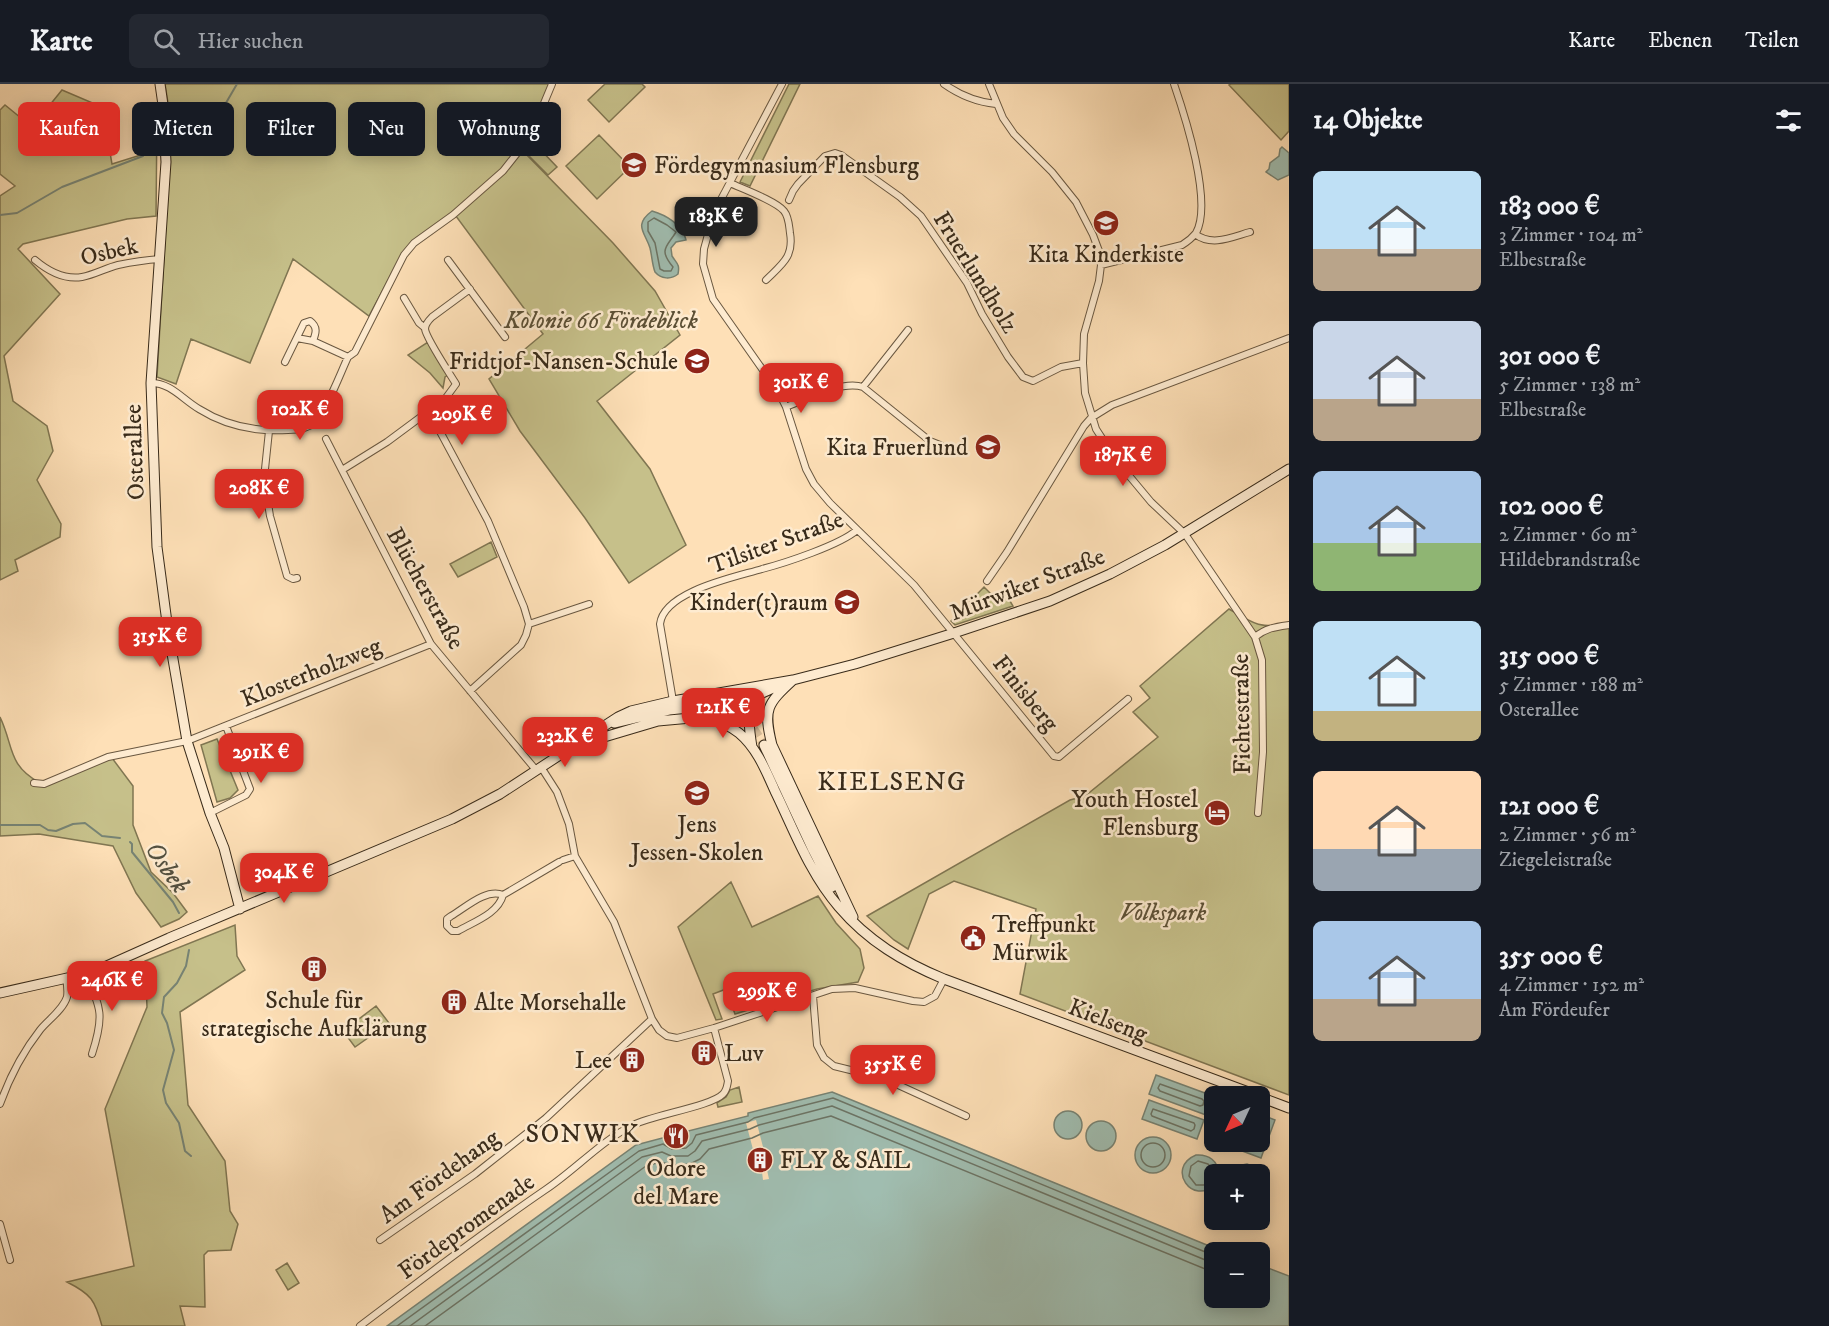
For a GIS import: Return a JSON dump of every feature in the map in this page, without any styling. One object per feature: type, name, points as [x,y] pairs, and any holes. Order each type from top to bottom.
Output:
[{"type":"street","name":"Osterallee","points":[[160,84],[164,105],[166,162],[151,383],[158,547],[168,630],[187,741],[224,848],[240,909]]},
{"type":"street","points":[[151,383],[165,384],[189,403],[214,418],[236,426],[269,431],[307,428],[317,420],[348,357],[354,352],[404,255],[414,243],[488,186],[514,158],[530,137],[552,84]]},
{"type":"street","points":[[782,84],[712,220],[704,249],[706,280],[713,299],[779,393],[814,484],[857,530]]},
{"type":"street","points":[[944,84],[966,98],[981,103],[996,104]]},
{"type":"street","points":[[989,84],[996,104],[1014,134],[1052,172],[1076,202],[1094,236],[1101,266],[1182,245],[1195,234],[1198,227],[1200,183],[1188,126],[1174,84]]},
{"type":"street","name":"Fruerlundholz","points":[[789,200],[798,184],[825,156],[835,153],[841,155],[900,197],[921,216],[960,271],[994,335],[1023,377],[1033,381],[1061,367],[1083,363]]},
{"type":"street","points":[[730,183],[778,206],[787,216],[792,244],[790,251],[782,264],[766,280]]},
{"type":"street","points":[[1195,234],[1201,239],[1220,241],[1250,232]]},
{"type":"street","name":"Osbek","points":[[35,260],[52,273],[82,278],[117,265],[160,259]]},
{"type":"street","points":[[448,260],[505,337]]},
{"type":"street","name":"Fichtestraße","points":[[1101,266],[1084,334],[1085,393],[1091,418],[1101,439],[1116,460],[1151,502],[1185,534],[1255,637],[1262,660],[1263,683],[1263,752],[1258,813]]},
{"type":"street","points":[[425,328],[432,316],[470,289]]},
{"type":"street","points":[[342,470],[387,442],[445,399],[456,384],[425,328],[419,323],[404,298]]},
{"type":"street","points":[[285,362],[304,322],[313,323],[316,331],[313,341]]},
{"type":"street","points":[[863,387],[908,330]]},
{"type":"street","points":[[297,338],[313,341],[348,357]]},
{"type":"street","points":[[987,581],[1091,418],[1112,405],[1289,338]]},
{"type":"street","points":[[786,407],[842,387],[850,385],[863,387],[930,441],[940,445]]},
{"type":"street","points":[[429,411],[488,522],[529,624],[521,645],[470,691]]},
{"type":"street","points":[[269,431],[265,469],[270,516],[287,576],[297,578]]},
{"type":"street","name":"Blücherstraße","points":[[326,439],[431,644],[557,792],[575,856],[614,922],[652,1019]]},
{"type":"street","name":"Mürwiker Straße","points":[[0,993],[85,974],[469,811],[539,769],[606,724],[631,711],[711,693],[793,680],[865,661],[1050,601],[1080,589],[1185,534],[1289,469]]},
{"type":"street","name":"Tilsiter Straße","points":[[673,701],[660,624],[668,608],[686,596],[718,581],[789,561],[847,537],[857,530],[914,585],[954,633]]},
{"type":"street","points":[[529,624],[589,604]]},
{"type":"street","points":[[1255,637],[1274,627],[1289,625]]},
{"type":"street","name":"Finisberg","points":[[954,633],[1054,756],[1059,757],[1128,699]]},
{"type":"street","name":"Klosterholzweg","points":[[33,783],[44,784],[108,757],[187,741],[431,644]]},
{"type":"street","points":[[793,680],[772,700],[768,709],[767,726],[776,753],[856,924]]},
{"type":"street","name":"Mürwiker Straße","points":[[573,746],[658,722],[702,717],[793,680]]},
{"type":"street","points":[[752,747],[749,713],[752,704],[758,695],[770,686],[782,682]]},
{"type":"street","points":[[606,724],[669,710],[708,706]]},
{"type":"street","points":[[702,717],[726,724],[741,734],[752,747],[808,861],[839,907],[856,924]]},
{"type":"street","points":[[210,813],[246,795],[250,789],[226,726]]},
{"type":"street","points":[[764,745],[826,878],[856,924]]},
{"type":"street","points":[[503,895],[496,892],[486,895],[447,919],[447,926],[452,931],[458,931],[494,910],[503,895],[552,865],[575,856]]},
{"type":"street","name":"Kielseng","points":[[856,924],[892,954],[923,970],[1230,1086]]},
{"type":"street","points":[[85,974],[98,1001],[101,1017],[92,1054]]},
{"type":"street","points":[[0,1104],[23,1053],[63,1005],[67,997],[66,978]]},
{"type":"street","points":[[652,1019],[659,1030],[667,1036],[677,1038],[832,989],[855,988],[924,1002],[935,996],[944,979]]},
{"type":"street","points":[[813,996],[818,1045],[820,1052],[829,1062],[840,1068],[883,1078],[966,1116]]},
{"type":"street","name":"Am Fördehang","points":[[380,1240],[475,1174],[546,1118],[652,1019]]},
{"type":"street","name":"Fördepromenade","points":[[360,1326],[633,1125],[709,1102],[723,1094],[727,1089],[728,1081],[714,1028]]},
{"type":"street","name":"Kielseng","points":[[1270,1101],[1289,1108]]},
{"type":"street","points":[[0,1224],[10,1260]]},
{"type":"green space","name":"Kolonie 66 Fördeblick","points":[[165,84],[554,84],[547,102],[437,102],[437,156],[528,156],[613,243],[655,291],[680,335],[597,401],[650,469],[686,545],[629,583],[585,518],[520,431],[489,379],[543,334],[453,212],[412,242],[403,252],[369,316],[293,259],[250,363],[191,339],[176,384],[157,377],[170,156],[234,156],[234,102],[168,102]]},
{"type":"green space","points":[[605,84],[642,84],[645,87],[609,122],[588,100]]},
{"type":"green space","points":[[789,84],[800,84],[750,186],[740,182]]},
{"type":"green space","points":[[1289,84],[1289,131],[1281,140],[1229,85]]},
{"type":"green space","points":[[62,90],[90,102],[52,102]]},
{"type":"green space","points":[[5,105],[18,116],[18,156],[111,156],[112,164],[138,156],[157,156],[156,216],[127,219],[23,244],[18,249],[60,294],[4,356],[13,401],[47,426],[53,451],[37,480],[61,524],[60,537],[15,560],[18,571],[0,580],[0,196],[15,186],[0,174],[0,110]]},
{"type":"green space","points":[[599,135],[630,167],[597,199],[566,166]]},
{"type":"green space","points":[[529,156],[546,156],[557,167],[548,175]]},
{"type":"green space","points":[[428,342],[448,375],[445,377],[443,388],[430,373],[408,355]]},
{"type":"green space","points":[[491,542],[497,557],[458,577],[450,564]]},
{"type":"green space","points":[[984,587],[992,595],[1004,591],[1013,606],[955,625],[951,621]]},
{"type":"green space","name":"Volkspark","points":[[1229,609],[1257,624],[1289,625],[1289,1095],[1020,994],[1036,909],[954,881],[929,894],[908,949],[867,916],[1070,800],[1085,796],[1158,737],[1133,712],[1150,698],[1140,686]]},
{"type":"green space","points":[[0,717],[17,762],[29,776],[40,783],[109,754],[133,786],[133,825],[151,872],[173,893],[187,912],[179,919],[161,927],[136,893],[113,846],[39,834],[0,836]]},
{"type":"green space","points":[[217,739],[238,790],[230,798],[217,802],[201,745]]},
{"type":"green space","points":[[731,882],[752,927],[818,896],[836,923],[860,949],[864,968],[858,982],[817,989],[735,1014],[726,989],[713,994],[722,1019],[716,1020],[678,927]]},
{"type":"green space","points":[[235,925],[237,956],[245,970],[180,1012],[188,1105],[225,1161],[230,1211],[238,1224],[231,1250],[208,1251],[204,1255],[205,1307],[180,1306],[185,1326],[102,1326],[91,1299],[82,1290],[67,1282],[134,1266],[105,1109],[147,1007],[145,961]]},
{"type":"green space","points":[[376,1006],[389,1023],[355,1047],[343,1031]]},
{"type":"green space","points":[[739,1087],[742,1102],[718,1107],[717,1103],[726,1097],[730,1090]]},
{"type":"green space","points":[[287,1263],[299,1283],[288,1290],[276,1270]]},
{"type":"water","points":[[1282,147],[1289,153],[1289,175],[1278,180],[1266,172],[1270,163],[1279,156]]},
{"type":"water","points":[[652,211],[673,221],[686,240],[676,242],[671,248],[672,256],[679,268],[678,274],[672,277],[666,278],[655,272],[650,248],[643,233],[643,220]]},
{"type":"water","points":[[1156,1075],[1204,1093],[1204,1114],[1149,1094]]},
{"type":"water","points":[[832,1092],[1204,1244],[1204,1308],[1270,1308],[1270,1269],[1289,1276],[1289,1326],[387,1326],[636,1145],[666,1137],[673,1143],[685,1142],[688,1139],[688,1131],[748,1116],[748,1113]]},
{"type":"water","points":[[1149,1100],[1204,1120],[1197,1139],[1142,1119]]},
{"type":"water","points":[[1068,1111],[1078,1115],[1082,1125],[1078,1135],[1068,1139],[1058,1135],[1054,1125],[1058,1115]]},
{"type":"water","points":[[1270,1118],[1275,1120],[1270,1134]]},
{"type":"water","points":[[1101,1121],[1111,1126],[1116,1136],[1111,1146],[1101,1151],[1091,1146],[1086,1136],[1091,1126]]},
{"type":"water","points":[[1153,1137],[1166,1142],[1171,1155],[1166,1168],[1153,1173],[1140,1168],[1135,1155],[1140,1142]]},
{"type":"water","points":[[1245,1152],[1263,1152],[1261,1158]]},
{"type":"water","points":[[1196,1155],[1212,1159],[1216,1164],[1204,1164],[1204,1190],[1198,1191],[1186,1183],[1183,1168],[1187,1161]]},
{"type":"pier","points":[[756,1120],[769,1170],[767,1170],[769,1179],[763,1180],[762,1172],[759,1172],[746,1123]]},
{"type":"waterway","name":"Osbek","points":[[226,102],[237,84]]},
{"type":"waterway","name":"Osbek","points":[[0,215],[17,213],[62,187],[143,156]]},
{"type":"waterway","name":"Osbek","points":[[0,825],[40,825],[48,830],[56,831],[73,824],[85,823],[102,836],[120,838]]},
{"type":"waterway","name":"Osbek","points":[[130,842],[132,852],[173,902],[179,913]]},
{"type":"waterway","name":"Osbek","points":[[189,950],[186,966],[177,983],[164,997],[162,1013],[174,1050],[163,1090],[166,1103],[179,1123],[185,1151],[191,1156]]},
{"type":"tunnel","points":[[708,706],[718,706],[735,711],[748,722],[764,745]]},
{"type":"place","name":"Fördegymnasium Flensburg","points":[[634,165]]},
{"type":"place","name":"Kita Kinderkiste","points":[[1106,223]]},
{"type":"place","name":"Fridtjof-Nansen-Schule","points":[[697,361]]},
{"type":"place","name":"Kita Fruerlund","points":[[988,447]]},
{"type":"place","name":"Kinder(t)raum","points":[[847,602]]},
{"type":"place","name":"Jens Jessen-Skolen","points":[[697,793]]},
{"type":"place","name":"Youth Hostel Flensburg","points":[[1217,813]]},
{"type":"place","name":"Treffpunkt Mürwik","points":[[973,938]]},
{"type":"place","name":"Schule für strategische Aufklärung","points":[[314,969]]},
{"type":"place","name":"Alte Morsehalle","points":[[454,1002]]},
{"type":"place","name":"Luv","points":[[704,1053]]},
{"type":"place","name":"Lee","points":[[632,1060]]},
{"type":"place","name":"Odore del Mare","points":[[676,1136]]},
{"type":"place","name":"FLY & SAIL","points":[[760,1160]]},
{"type":"district","name":"KIELSENG","points":[[892,781]]},
{"type":"district","name":"SONWIK","points":[[583,1133]]}]
